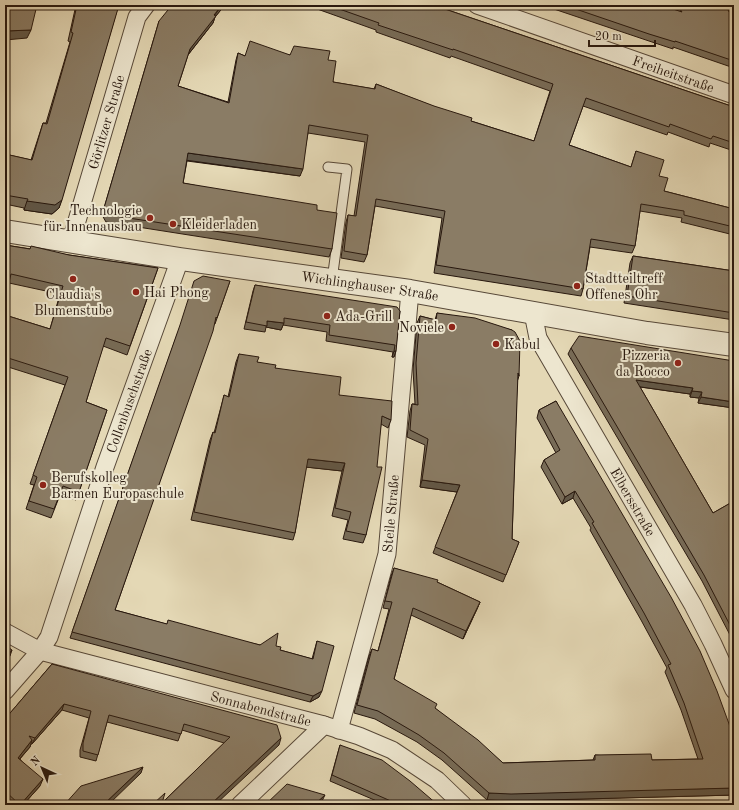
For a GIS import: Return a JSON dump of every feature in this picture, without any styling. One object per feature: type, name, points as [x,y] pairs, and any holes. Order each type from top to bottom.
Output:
[{"type":"street","name":"Görlitzer Straße","points":[[71,241],[137,17],[146,5]]},
{"type":"street","name":"Freiheitstraße","points":[[477,5],[734,95]]},
{"type":"street","name":"Wichlinghauser Straße","points":[[5,231],[180,259],[410,291],[647,333],[734,346]]},
{"type":"street","name":"Collenbuschstraße","points":[[5,691],[40,650],[49,637],[105,467],[180,259]]},
{"type":"street","name":"Steile Straße","points":[[332,728],[387,554],[410,291]]},
{"type":"street","name":"Elbersstraße","points":[[533,313],[538,338],[693,605],[734,690]]},
{"type":"street","name":"Sonnabendstraße","points":[[5,632],[40,650],[359,736],[392,750],[437,780],[463,805]]},
{"type":"street","points":[[240,805],[332,728]]},
{"type":"lane","points":[[328,167],[347,169],[332,280]]},
{"type":"building","points":[[5,5],[37,5],[31,30],[5,31]]},
{"type":"building","points":[[77,5],[119,5],[62,200],[55,205],[27,201],[28,199],[5,195],[5,154],[32,160],[43,123],[47,124],[73,33],[71,32]]},
{"type":"building","points":[[172,5],[222,5],[214,15],[216,16],[190,49],[178,86],[229,103],[238,53],[245,56],[250,41],[290,55],[294,46],[330,51],[328,60],[336,61],[333,82],[375,89],[376,84],[434,106],[472,118],[471,121],[534,141],[553,84],[453,49],[378,25],[379,23],[328,5],[433,5],[734,107],[734,143],[713,136],[711,139],[670,124],[669,127],[586,98],[569,145],[631,167],[636,151],[664,160],[659,176],[668,178],[664,191],[734,209],[734,227],[684,215],[684,211],[641,204],[635,246],[591,239],[583,289],[436,265],[445,211],[376,199],[367,255],[344,251],[348,215],[356,216],[368,135],[309,125],[303,169],[188,153],[183,183],[317,205],[317,210],[337,213],[332,249],[109,215],[104,208],[159,21]]},
{"type":"building","points":[[564,5],[661,5],[682,12],[677,5],[725,5],[734,20],[734,61],[649,34]]},
{"type":"building","points":[[5,116],[8,116],[5,125]]},
{"type":"building","points":[[5,245],[30,249],[31,246],[69,255],[158,268],[130,346],[106,338],[86,402],[107,410],[79,492],[63,486],[54,509],[29,501],[37,477],[33,475],[68,377],[5,357],[5,315],[50,329],[63,286],[11,274],[8,286],[5,286]]},
{"type":"building","points":[[633,256],[734,271],[734,313],[627,296]]},
{"type":"building","points":[[203,276],[230,281],[217,318],[216,317],[213,331],[115,610],[167,624],[168,620],[260,645],[278,633],[276,646],[281,647],[280,650],[313,659],[317,641],[334,646],[322,691],[313,696],[72,632],[180,325],[194,281]]},
{"type":"building","points":[[255,285],[397,307],[400,311],[396,351],[394,351],[395,345],[329,335],[330,325],[284,318],[284,323],[267,321],[267,326],[246,322]]},
{"type":"building","points":[[437,313],[475,318],[512,330],[515,332],[520,341],[512,539],[519,542],[506,575],[435,547],[460,485],[422,480],[428,439],[410,430],[412,404],[418,405],[416,363],[420,316],[436,320]]},
{"type":"building","points":[[579,336],[734,361],[734,402],[701,397],[702,392],[692,391],[693,388],[636,380],[713,513],[734,501],[734,628],[732,629],[704,575],[571,348]]},
{"type":"building","points":[[239,354],[259,357],[257,362],[276,365],[275,368],[341,377],[339,395],[392,401],[391,420],[382,416],[377,467],[382,467],[366,535],[346,531],[351,512],[335,508],[345,463],[308,459],[295,533],[194,512],[213,432],[215,433],[224,395],[229,397]]},
{"type":"building","points":[[556,401],[671,597],[700,651],[732,732],[734,742],[734,788],[511,794],[489,793],[444,753],[419,735],[378,711],[357,705],[372,649],[378,651],[392,602],[385,601],[394,568],[438,580],[437,582],[480,602],[466,631],[413,608],[394,679],[437,704],[435,708],[478,740],[503,763],[595,760],[595,755],[651,754],[652,760],[703,759],[684,703],[668,665],[671,664],[644,613],[592,523],[594,522],[575,491],[565,497],[544,460],[560,450],[539,410]]},
{"type":"building","points":[[5,645],[12,650],[5,659]]},
{"type":"building","points":[[52,664],[277,725],[281,738],[210,805],[152,805],[165,793],[162,803],[230,737],[184,724],[181,734],[109,715],[98,755],[83,751],[83,743],[91,711],[64,704],[35,738],[29,736],[32,740],[18,758],[43,779],[20,805],[5,791],[5,719]]},
{"type":"building","points":[[340,745],[382,760],[438,805],[390,805],[393,802],[332,775]]},
{"type":"building","points":[[143,767],[103,805],[64,805],[81,786]]},
{"type":"building","points":[[287,784],[325,795],[314,805],[265,805]]},
{"type":"place","name":"Technologie für Innenausbau","points":[[150,218]]},
{"type":"place","name":"Kleiderladen","points":[[173,224]]},
{"type":"place","name":"Claudia's Blumenstube","points":[[73,279]]},
{"type":"place","name":"Stadtteiltreff Offenes Ohr","points":[[577,286]]},
{"type":"place","name":"Hai Phong","points":[[136,292]]},
{"type":"place","name":"Ada-Grill","points":[[327,316]]},
{"type":"place","name":"Noviele","points":[[452,327]]},
{"type":"place","name":"Kabul","points":[[496,344]]},
{"type":"place","name":"Pizzeria da Rocco","points":[[678,363]]},
{"type":"place","name":"Berufskolleg Barmen Europaschule","points":[[43,485]]}]
